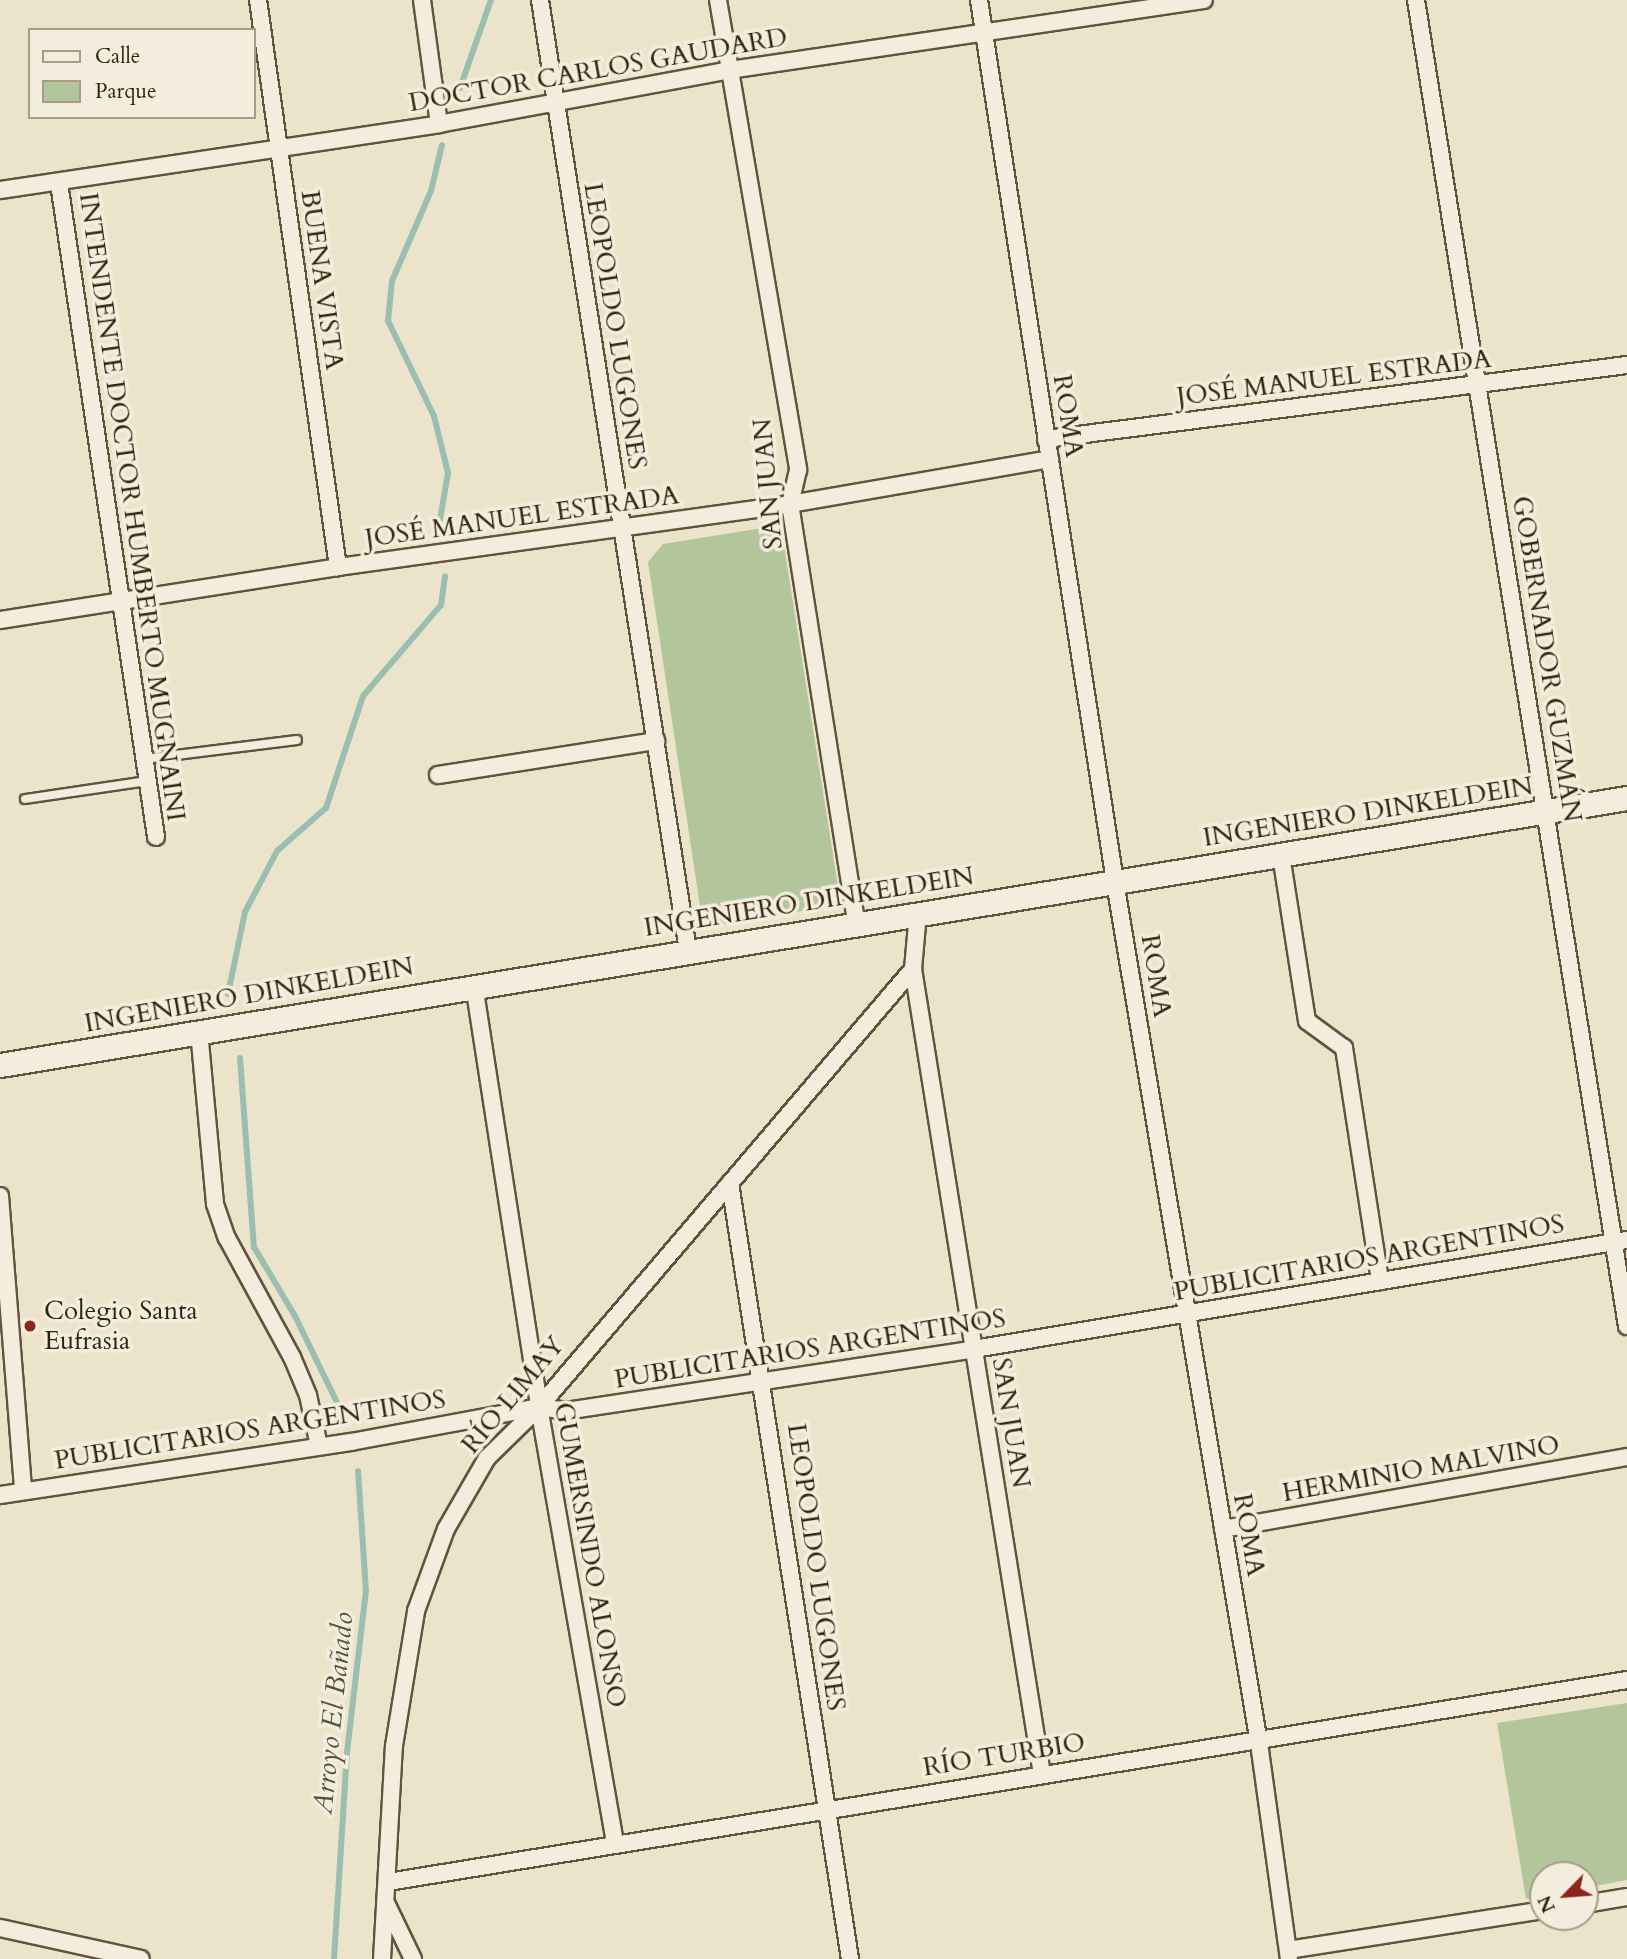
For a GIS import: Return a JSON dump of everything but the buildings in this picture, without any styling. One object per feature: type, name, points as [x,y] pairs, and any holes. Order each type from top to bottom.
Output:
[{"type":"main road","name":"INGENIERO DINKELDEIN","points":[[0,1065],[474,985],[1627,798]]},
{"type":"street","name":"BUENA VISTA","points":[[258,0],[338,566]]},
{"type":"street","points":[[422,0],[439,124]]},
{"type":"street","name":"LEOPOLDO LUGONES","points":[[540,0],[688,950]]},
{"type":"street","name":"SAN JUAN","points":[[718,0],[797,470],[790,504],[856,923]]},
{"type":"street","name":"ROMA","points":[[979,0],[1115,882],[1259,1742],[1288,1954]]},
{"type":"street","name":"GOBERNADOR GUZMÁN","points":[[1416,0],[1546,811],[1620,1241],[1627,1326]]},
{"type":"street","name":"DOCTOR CARLOS GAUDARD","points":[[0,191],[439,124],[730,70],[1196,1]]},
{"type":"street","name":"INTENDENTE DOCTOR HUMBERTO MUGNAINI","points":[[59,183],[118,600],[156,838]]},
{"type":"street","name":"JOSÉ MANUEL ESTRADA","points":[[1046,439],[1627,365]]},
{"type":"street","name":"JOSÉ MANUEL ESTRADA","points":[[0,620],[338,566],[790,504],[1050,459]]},
{"type":"street","points":[[438,775],[656,741]]},
{"type":"street","points":[[1281,855],[1307,1021],[1344,1048],[1380,1281]]},
{"type":"street","name":"SAN JUAN","points":[[918,913],[913,969],[1042,1774]]},
{"type":"street","name":"RÍO LIMAY","points":[[382,1959],[394,1746],[416,1611],[446,1529],[486,1458],[539,1407],[913,969]]},
{"type":"street","name":"GUMERSINDO ALONSO","points":[[474,985],[539,1407],[615,1843]]},
{"type":"street","points":[[199,1031],[215,1204],[226,1238],[292,1357],[308,1395],[319,1446]]},
{"type":"street","name":"LEOPOLDO LUGONES","points":[[730,1183],[764,1381],[850,1959]]},
{"type":"street","points":[[0,1196],[23,1492]]},
{"type":"street","name":"PUBLICITARIOS ARGENTINOS","points":[[0,1495],[319,1446],[539,1407],[566,1411],[974,1349],[1620,1241]]},
{"type":"street","name":"HERMINIO MALVINO","points":[[1223,1529],[1627,1457]]},
{"type":"street","name":"RÍO TURBIO","points":[[388,1882],[826,1808],[1259,1742],[1627,1680]]},
{"type":"street","points":[[1599,1902],[1627,1897]]},
{"type":"street","points":[[387,1905],[412,1959]]},
{"type":"street","points":[[1288,1954],[1529,1912]]},
{"type":"street","points":[[0,1928],[141,1959]]},
{"type":"lane","points":[[144,759],[297,740]]},
{"type":"lane","points":[[25,799],[147,781]]},
{"type":"green space","points":[[769,527],[784,546],[840,899],[827,907],[716,925],[701,913],[648,562],[663,544]]},
{"type":"green space","points":[[1627,1703],[1627,1880],[1599,1885],[1599,1861],[1529,1861],[1529,1898],[1526,1899],[1497,1723]]},
{"type":"waterway","name":"Arroyo El Bañado","points":[[460,88],[491,0]]},
{"type":"waterway","name":"Arroyo El Bañado","points":[[438,531],[448,473],[434,416],[388,321],[392,281],[431,191],[442,145]]},
{"type":"waterway","name":"Arroyo El Bañado","points":[[228,994],[245,912],[277,851],[326,808],[363,696],[441,605],[445,576]]},
{"type":"waterway","name":"Arroyo El Bañado","points":[[240,1058],[254,1247],[295,1316],[345,1419]]},
{"type":"waterway","name":"Arroyo El Bañado","points":[[334,1959],[347,1752],[366,1591],[358,1471]]},
{"type":"place","name":"Colegio Santa Eufrasia","points":[[30,1326]]}]
